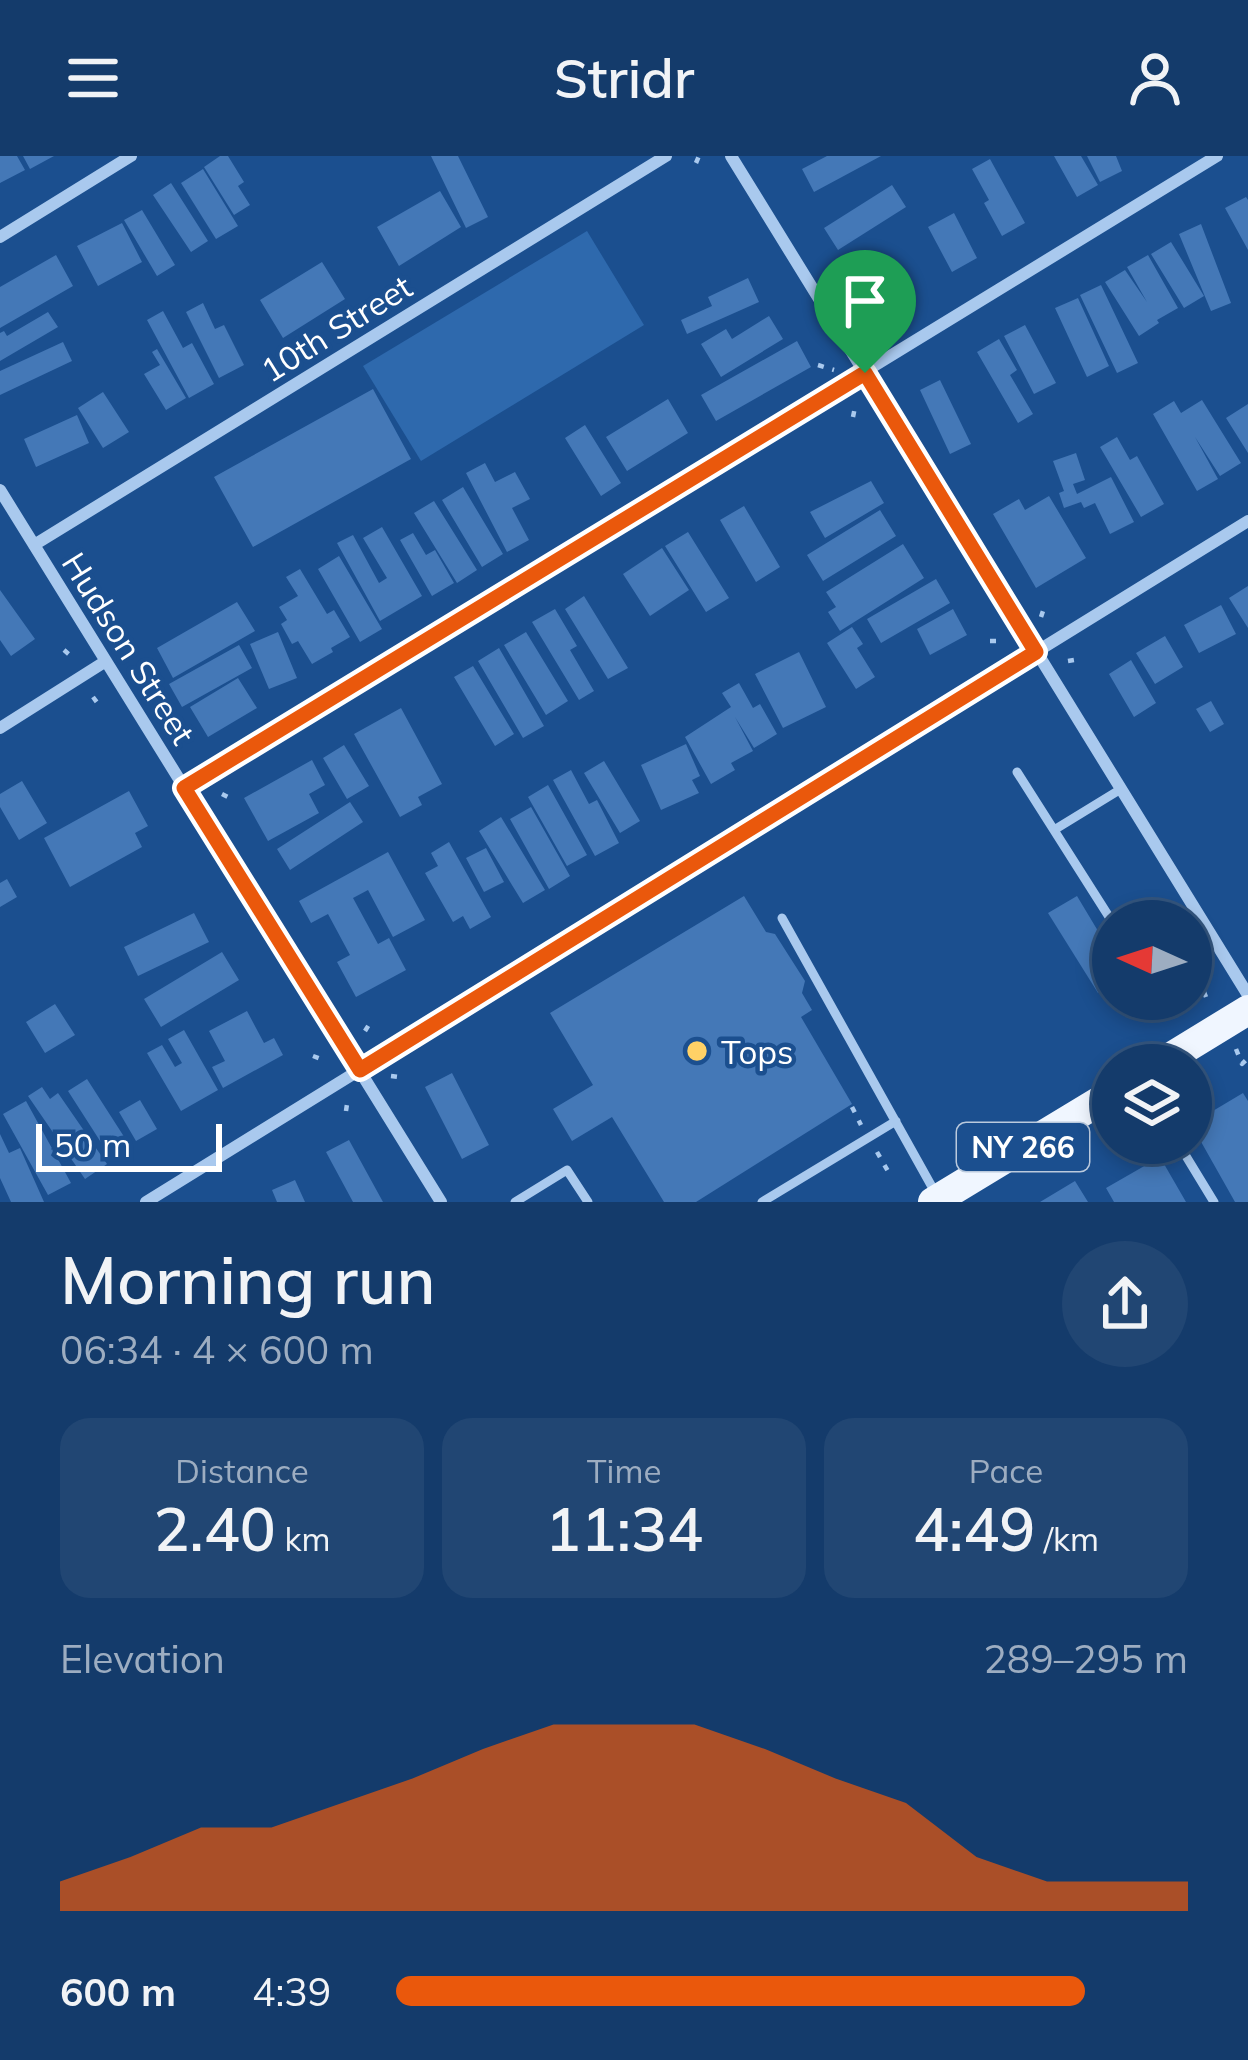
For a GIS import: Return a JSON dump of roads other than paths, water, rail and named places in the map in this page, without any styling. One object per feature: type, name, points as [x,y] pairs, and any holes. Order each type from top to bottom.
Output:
[{"type":"main road","points":[[1192,1044],[1248,1010]]},
{"type":"main road","name":"NY 266","points":[[936,1200],[1092,1106]]},
{"type":"street","name":"10th Street","points":[[34,545],[666,156]]},
{"type":"street","points":[[731,156],[1248,995]]},
{"type":"street","points":[[184,788],[1217,156]]},
{"type":"street","points":[[0,237],[124,158]]},
{"type":"street","name":"Hudson Street","points":[[0,490],[440,1202]]},
{"type":"street","points":[[146,1202],[1248,521]]},
{"type":"street","points":[[0,728],[106,662]]},
{"type":"lane","points":[[1017,772],[1098,900]]},
{"type":"lane","points":[[1054,830],[1121,788]]},
{"type":"lane","points":[[782,918],[936,1200]]},
{"type":"lane","points":[[762,1202],[896,1121]]},
{"type":"lane","points":[[1191,1164],[1214,1202]]},
{"type":"lane","points":[[515,1202],[567,1170],[588,1202]]},
{"type":"place","name":"Tops","points":[[697,1051]]}]
